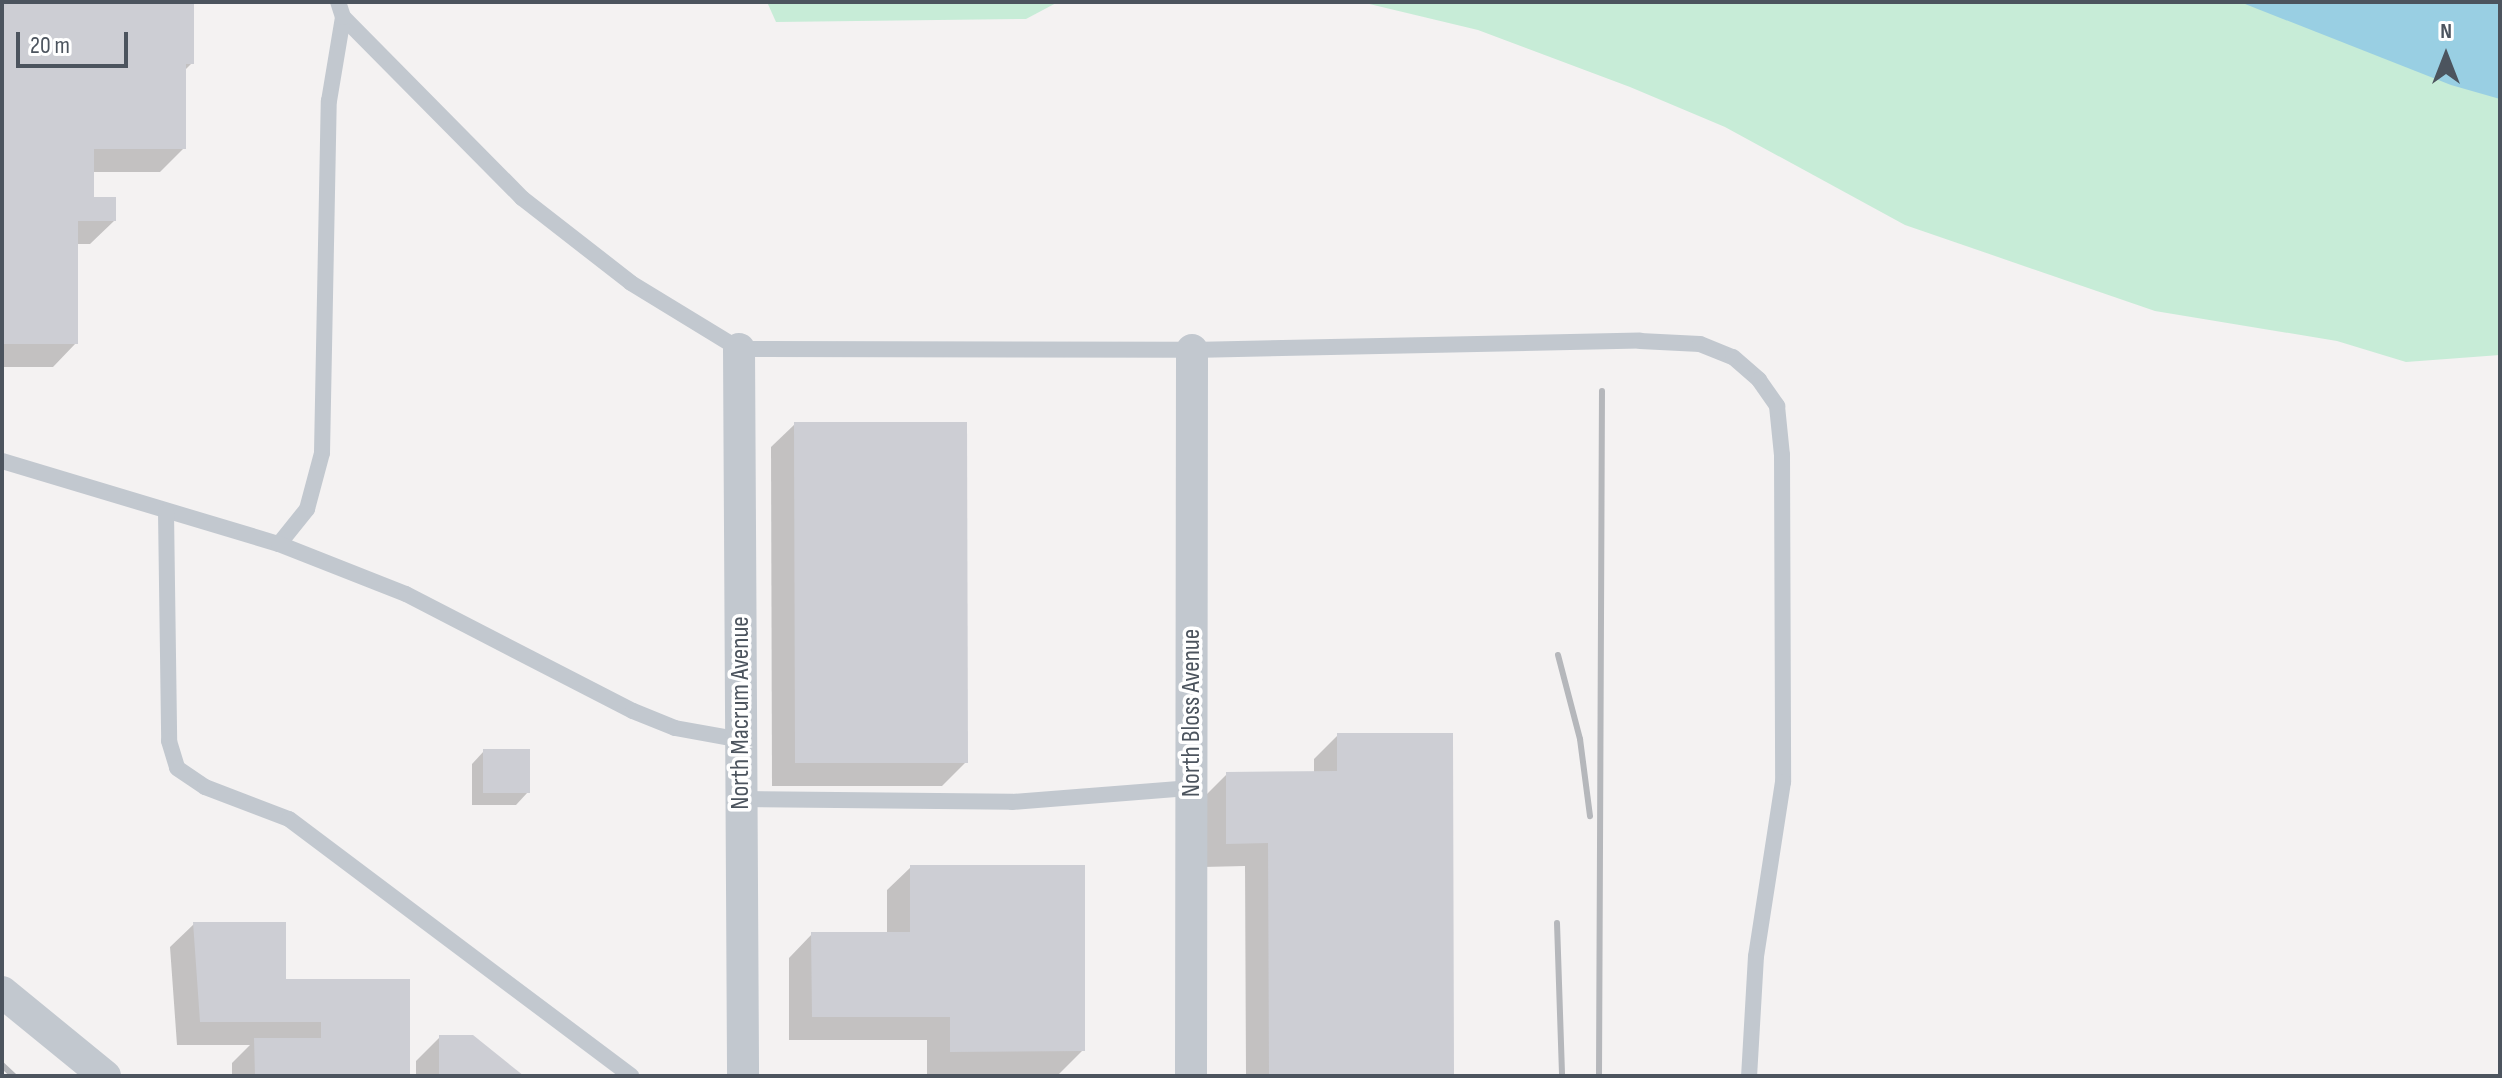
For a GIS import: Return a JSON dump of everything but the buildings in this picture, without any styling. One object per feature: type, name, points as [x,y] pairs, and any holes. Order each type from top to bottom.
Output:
[{"type":"street","name":"North Macrum Avenue","points":[[739,349],[743,1076]]},
{"type":"street","name":"North Bloss Avenue","points":[[1191,1076],[1192,350]]},
{"type":"street","points":[[2,992],[105,1076]]},
{"type":"lane","points":[[340,9],[522,198],[631,283],[739,349],[1192,350],[1640,341],[1700,344],[1733,357],[1759,380],[1777,406],[1782,455],[1783,782],[1756,956],[1749,1076]]},
{"type":"lane","points":[[279,544],[307,509],[322,453],[329,101],[340,9]]},
{"type":"lane","points":[[2,461],[279,544],[406,594],[633,711],[675,728],[741,740]]},
{"type":"lane","points":[[166,512],[169,741],[177,768],[205,787],[289,819],[631,1076]]},
{"type":"lane","points":[[742,799],[1012,802],[1191,788]]},
{"type":"green space","points":[[767,2],[1058,2],[1026,19],[776,22]]},
{"type":"green space","points":[[1361,2],[2500,2],[2500,355],[2406,362],[2337,341],[2155,311],[1905,225],[1725,127],[1630,87],[1478,30]]},
{"type":"water","points":[[2240,2],[2500,2],[2500,99],[2451,85]]},
{"type":"railway","points":[[1599,1076],[1602,391]]},
{"type":"railway","points":[[1558,655],[1580,739],[1590,816]]},
{"type":"railway","points":[[1557,923],[1562,1076]]},
{"type":"railway","points":[[2,1065],[14,1076]]}]
